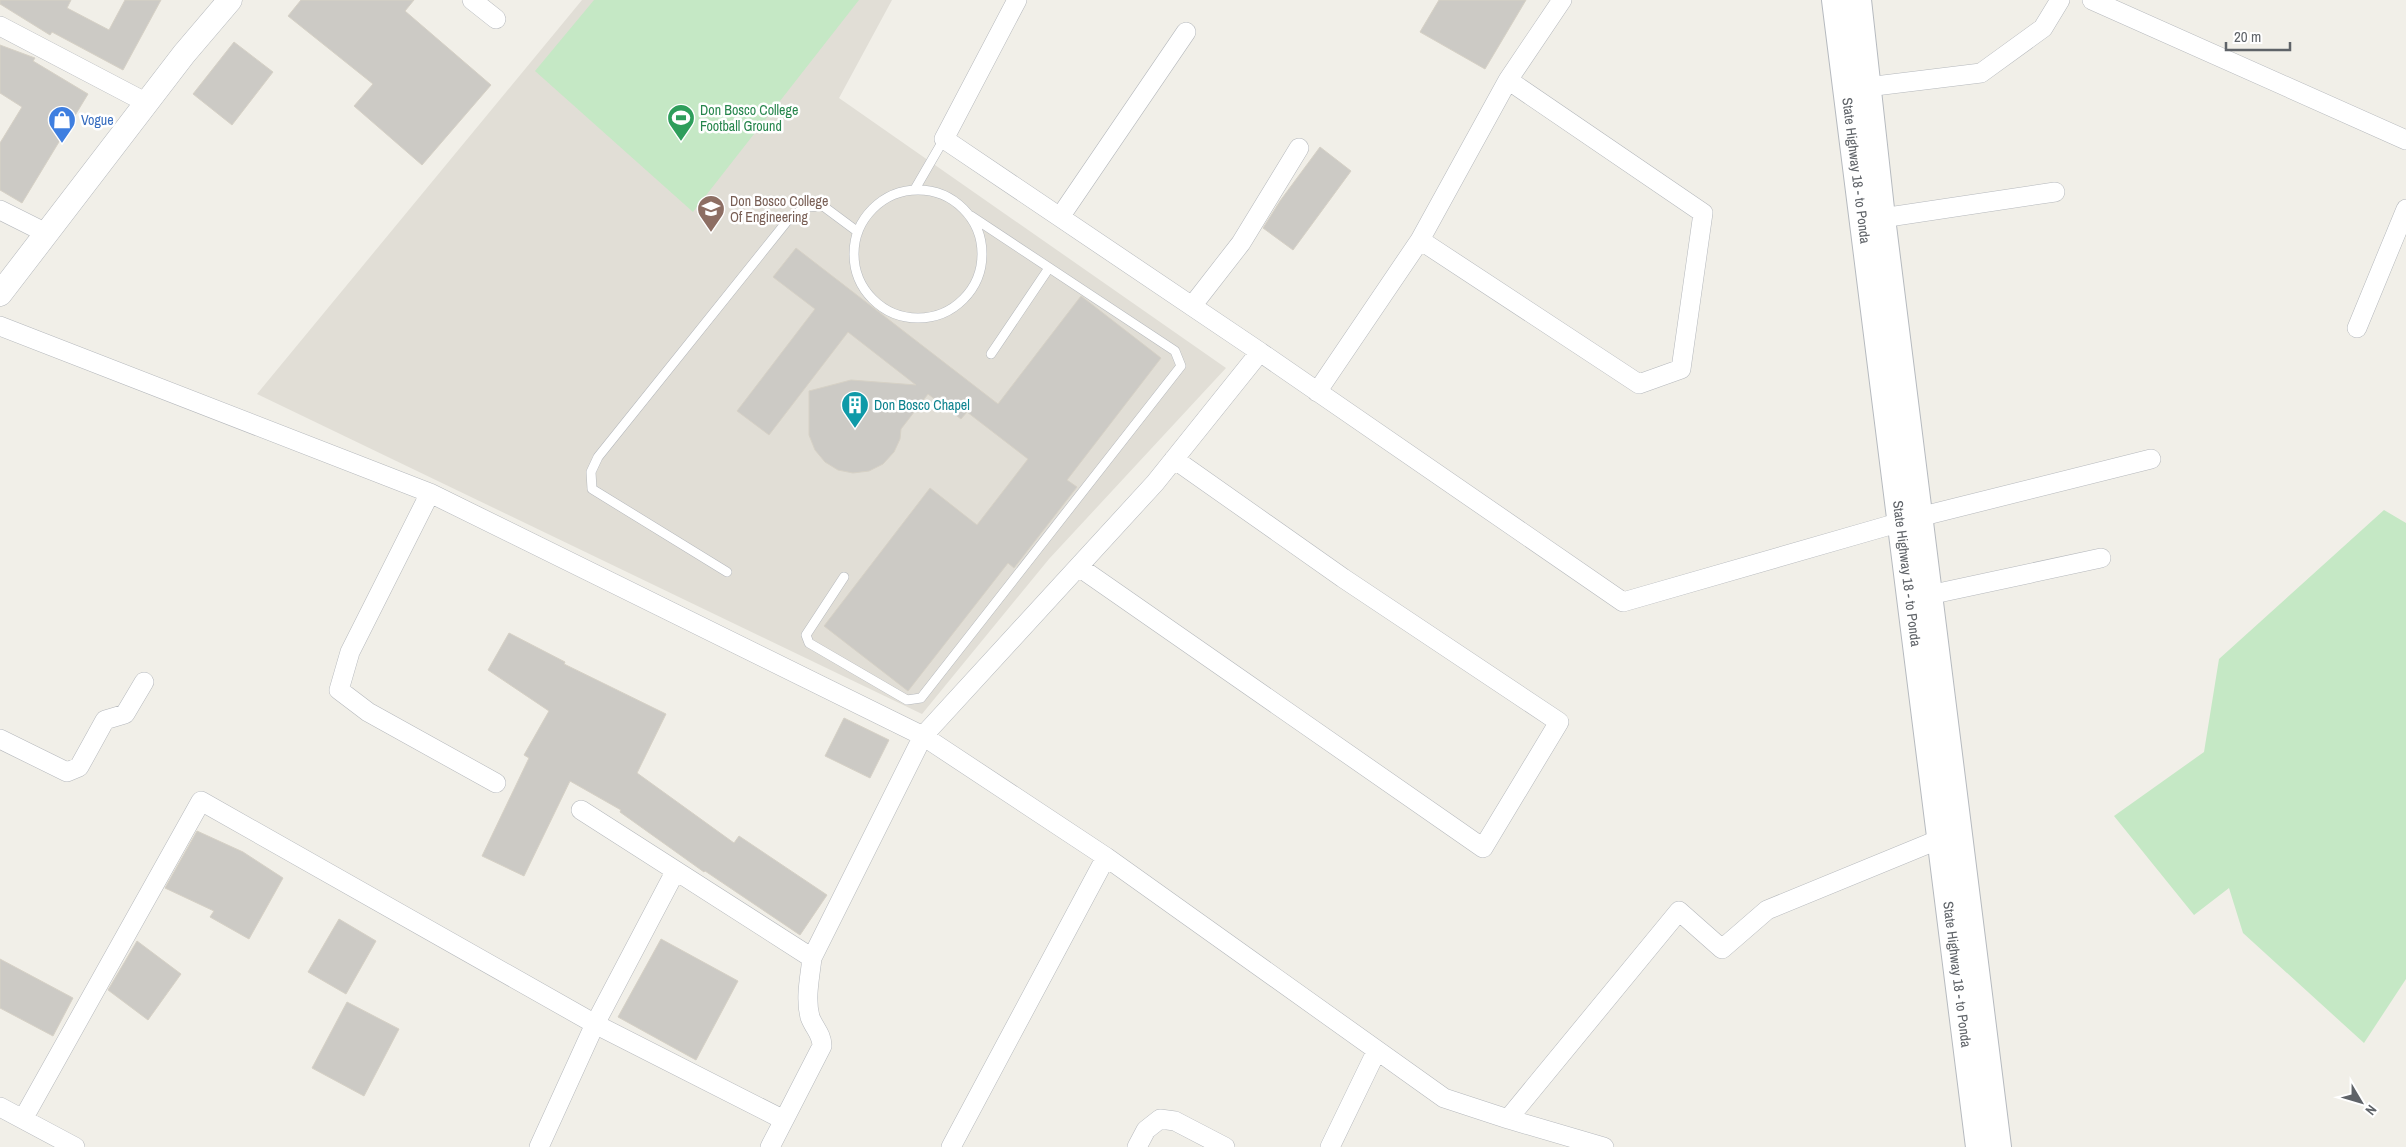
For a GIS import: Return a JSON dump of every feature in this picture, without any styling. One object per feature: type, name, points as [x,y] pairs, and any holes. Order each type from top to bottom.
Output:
[{"type":"main road","name":"State Highway 18 - to Ponda","points":[[1835,0],[1910,520],[1928,595],[1998,1147]]},
{"type":"main road","name":"State Highway 18 - to Ponda","points":[[1858,0],[1882,218],[1940,839],[1979,1147]]},
{"type":"street","points":[[0,294],[48,234],[184,54],[230,0]]},
{"type":"street","points":[[472,0],[496,19]]},
{"type":"street","points":[[1017,0],[944,139],[1260,352],[1623,602],[1910,520],[2151,459]]},
{"type":"street","points":[[1317,392],[1420,240],[1508,80],[1562,0]]},
{"type":"street","points":[[1867,87],[1982,74],[2043,28],[2060,0]]},
{"type":"street","points":[[2092,0],[2406,140]]},
{"type":"street","points":[[0,26],[147,104]]},
{"type":"street","points":[[1060,217],[1186,32]]},
{"type":"street","points":[[1420,240],[1639,384],[1681,369],[1702,213],[1508,80]]},
{"type":"street","points":[[1192,306],[1241,243],[1299,148]]},
{"type":"street","points":[[1882,218],[2055,192]]},
{"type":"street","points":[[2357,328],[2406,209]]},
{"type":"street","points":[[0,210],[48,234]]},
{"type":"street","points":[[0,326],[430,493],[923,736],[1106,857],[1444,1098],[1604,1147]]},
{"type":"street","points":[[770,1147],[820,1054],[822,1046],[820,1033],[810,1018],[808,998],[812,958],[923,736],[1079,567],[1174,460],[1260,352]]},
{"type":"street","points":[[1079,567],[1483,848],[1559,722],[1343,578],[1174,460]]},
{"type":"street","points":[[430,493],[350,652],[339,690],[368,712],[496,783]]},
{"type":"street","points":[[1928,595],[2101,558]]},
{"type":"street","points":[[0,739],[67,772],[79,767],[105,720],[125,714],[144,682]]},
{"type":"street","points":[[23,1119],[201,801],[595,1024],[784,1120]]},
{"type":"street","points":[[582,810],[675,872],[812,958]]},
{"type":"street","points":[[1508,1119],[1678,911],[1722,948],[1767,910],[1940,839]]},
{"type":"street","points":[[951,1147],[1106,857]]},
{"type":"street","points":[[539,1147],[595,1024],[675,872]]},
{"type":"street","points":[[1330,1147],[1377,1050]]},
{"type":"street","points":[[0,1107],[75,1147]]},
{"type":"street","points":[[1136,1147],[1146,1130],[1160,1119],[1175,1121],[1225,1147]]},
{"type":"lane","points":[[915,189],[944,139]]},
{"type":"lane","points":[[844,577],[806,635],[808,643],[907,700],[921,698],[1181,366],[1175,350],[971,216],[956,201],[937,192],[915,189],[894,194],[876,204],[862,221],[854,240],[853,262],[859,282],[871,300],[888,312],[909,318],[930,318],[950,310],[967,296],[978,278],[982,257],[980,236],[971,216]]},
{"type":"lane","points":[[727,572],[592,489],[591,472],[598,457],[788,220],[806,208],[823,206],[858,232]]},
{"type":"lane","points":[[991,354],[1049,268]]},
{"type":"shaded area","name":"Don Bosco College Of Engineering","points":[[582,0],[892,0],[839,98],[1226,368],[1049,559],[922,714],[257,394]]},
{"type":"green space","name":"Don Bosco College Football Ground","points":[[594,0],[859,0],[693,212],[535,71]]},
{"type":"green space","points":[[2384,510],[2406,523],[2406,979],[2364,1043],[2243,933],[2229,888],[2194,915],[2114,816],[2204,752],[2219,659]]},
{"type":"building","points":[[0,0],[71,0],[67,8],[109,30],[125,0],[161,0],[123,70],[52,32],[50,35],[0,4]]},
{"type":"building","points":[[301,0],[414,0],[405,11],[491,85],[422,165],[354,106],[373,84],[288,16]]},
{"type":"building","points":[[1439,0],[1526,0],[1485,69],[1420,32]]},
{"type":"building","points":[[234,42],[273,72],[232,125],[193,94]]},
{"type":"building","points":[[0,45],[35,58],[33,61],[88,94],[22,203],[0,190],[0,143],[22,107],[0,93]]},
{"type":"building","points":[[1320,147],[1351,171],[1293,250],[1263,228],[1280,201]]},
{"type":"building","points":[[796,248],[998,404],[1081,296],[1161,358],[1067,480],[1077,487],[1014,568],[1008,563],[908,691],[824,626],[930,488],[977,525],[1028,459],[967,412],[961,419],[928,394],[901,429],[900,439],[894,452],[883,464],[869,471],[853,473],[838,470],[825,462],[815,450],[809,435],[809,391],[851,380],[916,385],[848,332],[769,435],[737,411],[815,309],[773,277]]},
{"type":"building","points":[[509,633],[565,662],[564,664],[666,714],[637,773],[734,843],[739,836],[827,895],[800,935],[704,872],[620,812],[621,810],[570,781],[524,876],[482,856],[529,758],[524,755],[549,711],[488,670]]},
{"type":"building","points":[[844,718],[889,740],[870,778],[825,756]]},
{"type":"building","points":[[197,831],[243,852],[283,878],[249,939],[210,917],[214,911],[165,888]]},
{"type":"building","points":[[339,919],[376,941],[346,994],[308,972]]},
{"type":"building","points":[[661,939],[738,981],[696,1060],[618,1017]]},
{"type":"building","points":[[137,941],[181,974],[148,1020],[108,990]]},
{"type":"building","points":[[0,959],[73,998],[53,1036],[0,1008]]},
{"type":"building","points":[[347,1002],[399,1029],[364,1096],[312,1068]]},
{"type":"place","name":"Don Bosco College Football Ground","points":[[681,142]]},
{"type":"place","name":"Vogue","points":[[62,144]]},
{"type":"place","name":"Don Bosco College Of Engineering","points":[[711,233]]},
{"type":"place","name":"Don Bosco Chapel","points":[[855,429]]}]
